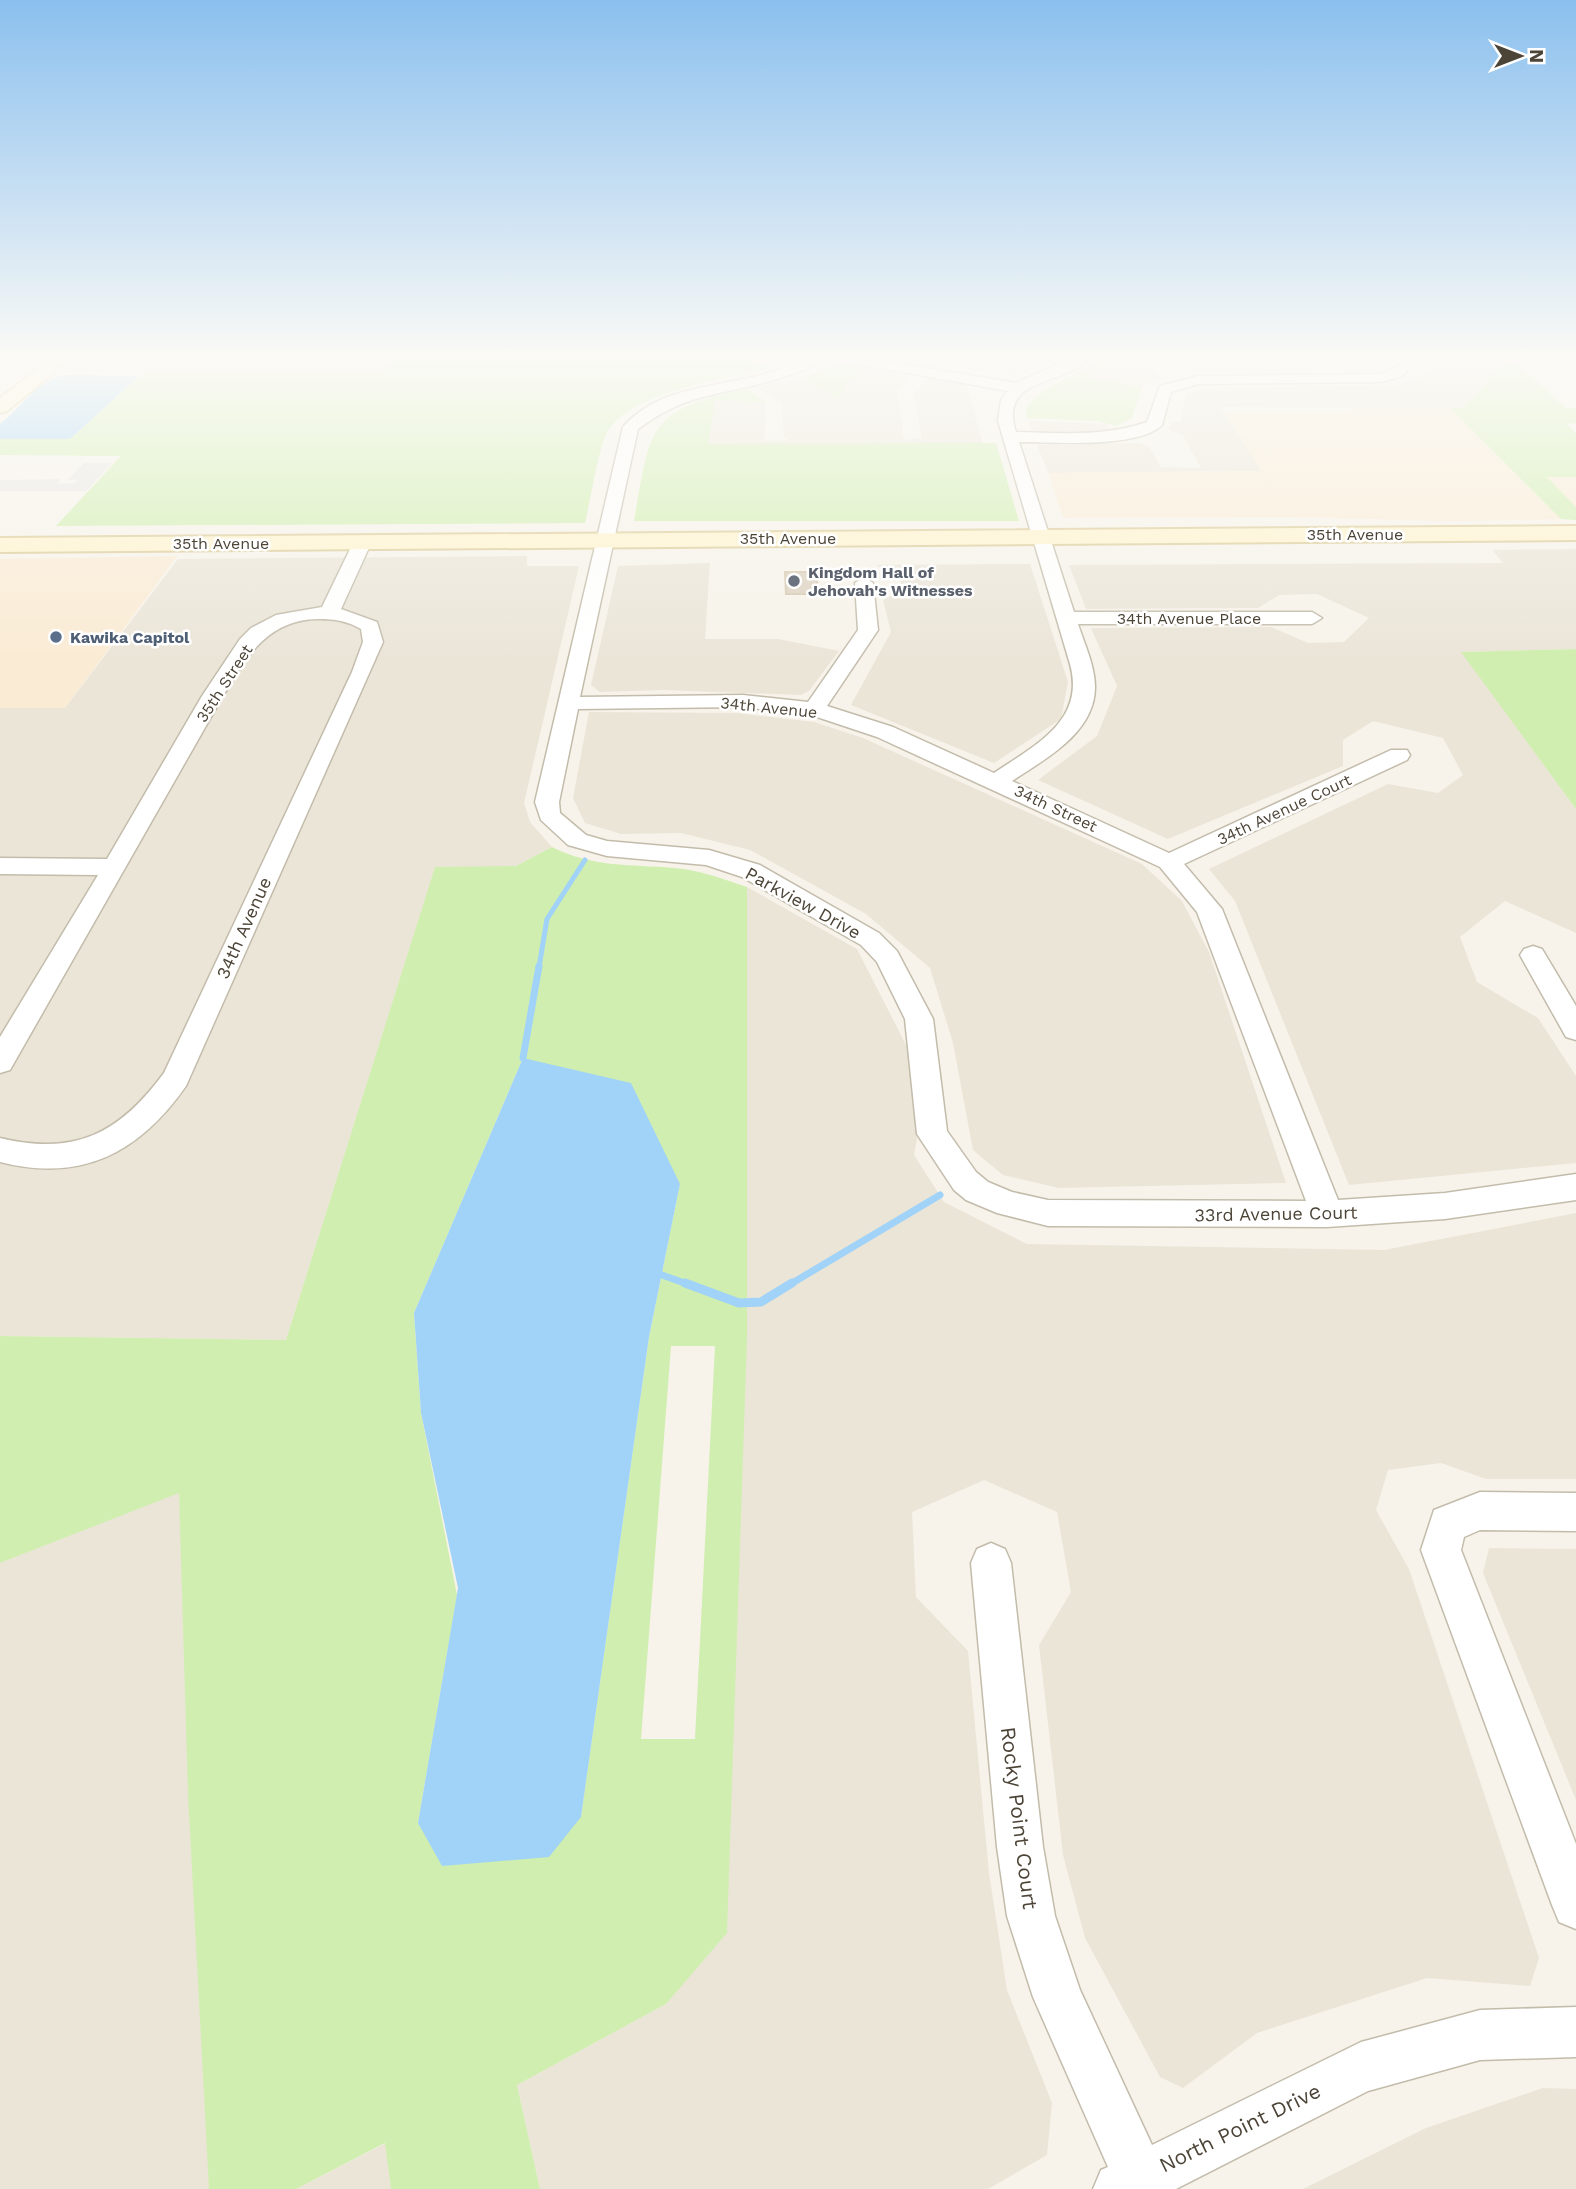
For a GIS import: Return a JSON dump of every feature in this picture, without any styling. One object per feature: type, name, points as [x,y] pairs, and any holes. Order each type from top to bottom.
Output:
[{"type":"main road","name":"35th Avenue","points":[[0,545],[1576,533]]},
{"type":"street","points":[[570,703],[624,457]]},
{"type":"street","name":"34th Street","points":[[1017,457],[1083,675],[1083,704],[1066,730],[997,781],[1169,862],[1209,909],[1327,1214]]},
{"type":"street","points":[[329,614],[363,541]]},
{"type":"street","points":[[814,709],[868,630],[864,583]]},
{"type":"street","name":"34th Avenue","points":[[0,1150],[15,1155],[82,1154],[136,1128],[176,1078],[373,642],[372,630],[365,622],[351,616],[329,614]]},
{"type":"street","name":"35th Street","points":[[113,867],[251,640],[272,624],[308,615],[329,614]]},
{"type":"street","name":"34th Avenue Place","points":[[1065,618],[1312,618]]},
{"type":"street","name":"34th Avenue","points":[[570,703],[743,701],[814,709],[885,732],[997,781]]},
{"type":"street","name":"Parkview Drive","points":[[570,703],[547,802],[549,815],[577,840],[597,846],[709,858],[751,871],[870,939],[888,957],[919,1019],[932,1134],[965,1181],[977,1191]]},
{"type":"street","name":"34th Avenue Court","points":[[1169,862],[1399,755]]},
{"type":"street","points":[[0,866],[113,867],[0,1062]]},
{"type":"street","points":[[1533,955],[1576,1030]]},
{"type":"street","name":"33rd Avenue Court","points":[[977,1191],[1008,1204],[1048,1213],[1327,1214],[1413,1210],[1576,1187]]},
{"type":"street","points":[[1576,1511],[1480,1511],[1448,1524],[1441,1550],[1576,1905]]},
{"type":"street","name":"Rocky Point Court","points":[[991,1563],[1020,1847],[1031,1916],[1058,1997],[1135,2185]]},
{"type":"street","name":"North Point Drive","points":[[1135,2185],[1361,2068],[1480,2035],[1576,2032]]},
{"type":"shaded area","points":[[1042,457],[1155,457],[1161,467],[1201,468],[1195,457],[1253,457],[1262,471],[1048,473]]},
{"type":"shaded area","points":[[1252,457],[1499,457],[1561,519],[1448,521],[1292,517],[1063,518],[1048,473],[1261,471]]},
{"type":"shaded area","points":[[84,463],[112,463],[86,491],[0,491],[0,480],[61,479],[56,484],[75,483],[79,480],[67,480]]},
{"type":"shaded area","points":[[1546,477],[1576,477],[1576,507]]},
{"type":"shaded area","points":[[1576,549],[1576,649],[1462,652],[1576,809],[1576,933],[1505,901],[1460,937],[1477,982],[1538,1018],[1576,1076],[1576,1163],[1349,1185],[1235,901],[1209,869],[1388,784],[1438,793],[1463,775],[1443,738],[1373,721],[1343,740],[1343,766],[1168,839],[1038,780],[1097,736],[1117,686],[1091,628],[1271,627],[1308,643],[1344,642],[1369,618],[1317,594],[1279,595],[1258,608],[1086,609],[1069,565],[1503,563],[1492,550]]},
{"type":"shaded area","points":[[177,556],[65,708],[0,708],[0,559]]},
{"type":"shaded area","points":[[527,556],[527,566],[579,566],[524,803],[530,822],[552,847],[516,866],[435,868],[286,1340],[0,1336],[0,708],[65,708],[178,559]]},
{"type":"shaded area","points":[[710,563],[705,639],[778,639],[839,651],[809,691],[801,695],[663,690],[600,692],[591,685],[618,566]]},
{"type":"shaded area","points":[[1030,564],[1068,682],[1061,719],[994,763],[851,705],[891,632],[883,600],[903,590],[899,578],[876,565]]},
{"type":"shaded area","points":[[589,712],[736,713],[814,722],[863,738],[1142,864],[1182,901],[1209,952],[1286,1183],[1059,1188],[1003,1175],[973,1150],[953,1043],[930,968],[866,914],[750,850],[681,833],[621,834],[585,823],[573,798]]},
{"type":"shaded area","points":[[747,887],[857,949],[927,1086],[914,1155],[944,1202],[1027,1244],[1384,1250],[1576,1213],[1576,1479],[1486,1479],[1441,1463],[1388,1470],[1376,1510],[1409,1569],[1539,1958],[1530,1986],[1427,1978],[1257,2033],[1183,2088],[1160,2077],[1085,1938],[1063,1855],[1039,1645],[1071,1592],[1057,1512],[984,1480],[912,1512],[916,1597],[968,1651],[989,1873],[1007,1990],[1052,2103],[1047,2155],[988,2189],[540,2189],[517,2085],[666,2004],[747,1338]]},
{"type":"shaded area","points":[[179,1492],[210,2189],[0,2189],[0,1563]]},
{"type":"shaded area","points":[[1489,1548],[1576,1549],[1576,1800],[1483,1573]]},
{"type":"shaded area","points":[[1543,2088],[1576,2089],[1576,2189],[1303,2189],[1426,2128]]},
{"type":"shaded area","points":[[386,2143],[391,2189],[296,2189]]},
{"type":"green space","points":[[120,457],[599,457],[585,523],[56,526]]},
{"type":"green space","points":[[647,457],[1000,457],[1019,521],[634,521]]},
{"type":"green space","points":[[1499,457],[1576,457],[1576,477],[1547,477],[1576,507],[1576,520],[1561,519]]},
{"type":"green space","points":[[1576,649],[1576,809],[1461,652]]},
{"type":"green space","points":[[552,847],[582,859],[684,869],[747,887],[747,1338],[727,1933],[666,2004],[517,2085],[540,2189],[391,2189],[385,2143],[296,2189],[209,2189],[188,1794],[179,1493],[0,1563],[0,1336],[286,1340],[435,867],[516,866]],"holes":[[[523,1058],[680,1184],[649,1337],[581,1816],[418,1823],[457,1595],[421,1413],[414,1313]],[[671,1346],[715,1346],[695,1739],[641,1739]]]},
{"type":"water","points":[[523,1058],[631,1083],[680,1184],[649,1337],[581,1817],[549,1857],[442,1866],[418,1823],[458,1588],[421,1413],[414,1313]]},
{"type":"building","name":"Kingdom Hall of Jehovah's Witnesses","points":[[785,572],[816,572],[818,594],[786,594]]},
{"type":"waterway","points":[[539,967],[547,919],[585,860]]},
{"type":"waterway","points":[[523,1058],[539,966]]},
{"type":"waterway","points":[[789,1285],[940,1195]]},
{"type":"waterway","points":[[662,1275],[690,1285]]},
{"type":"waterway","points":[[685,1283],[739,1303],[761,1302],[792,1283]]},
{"type":"place","name":"Kingdom Hall of Jehovah's Witnesses","points":[[794,581]]},
{"type":"place","name":"Kawika Capitol","points":[[56,637]]}]
